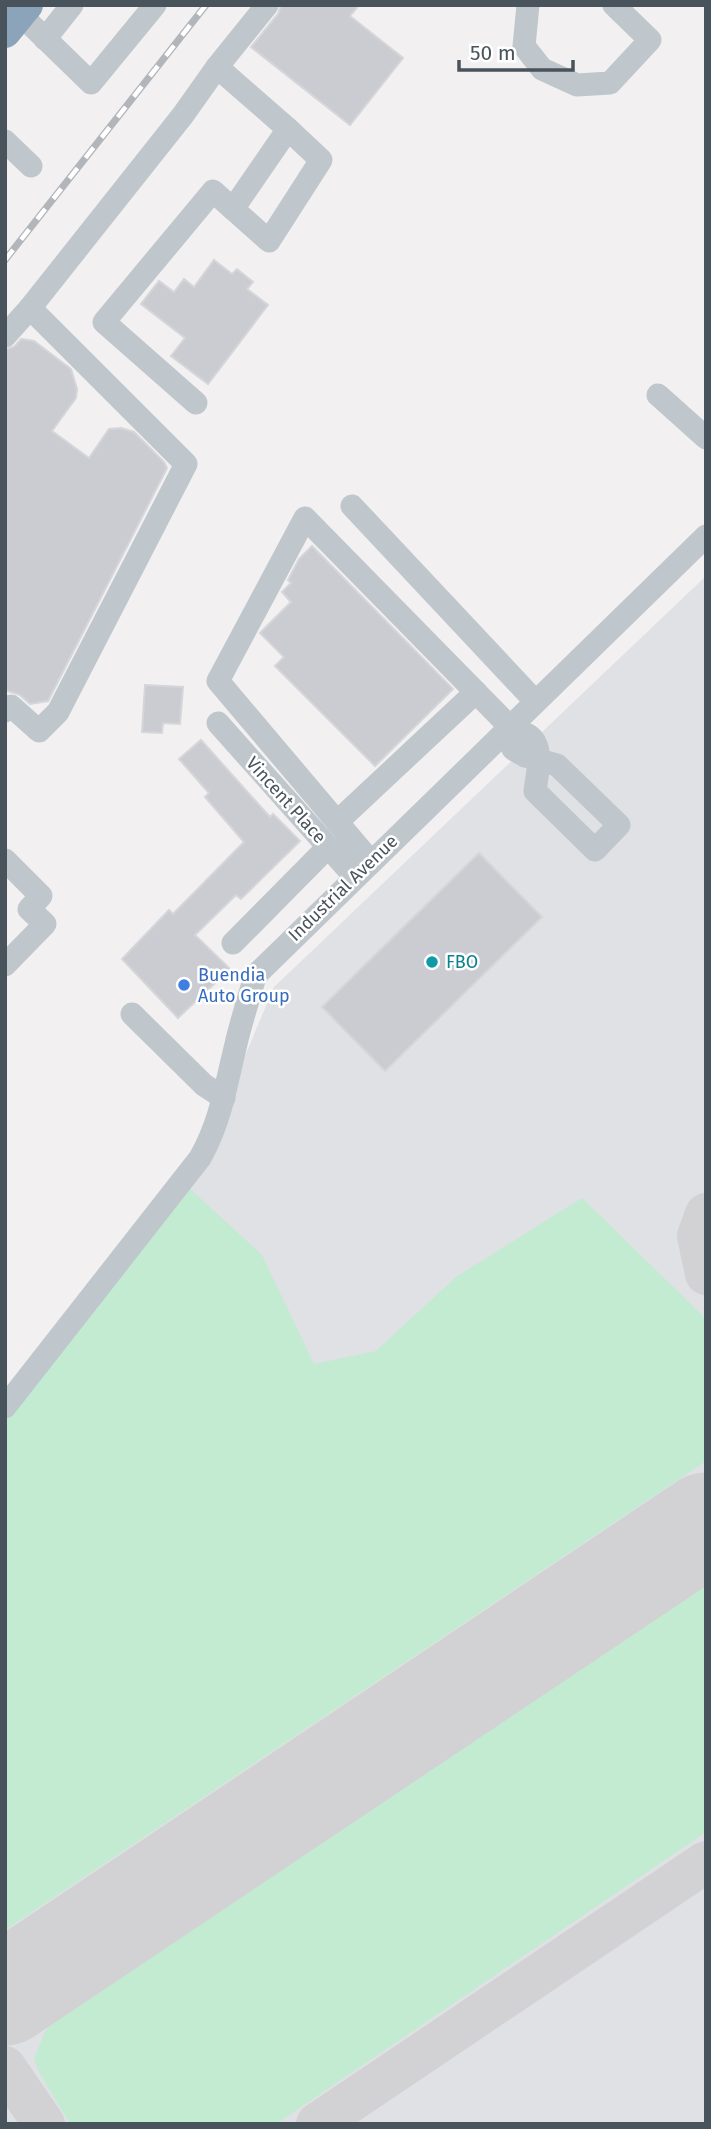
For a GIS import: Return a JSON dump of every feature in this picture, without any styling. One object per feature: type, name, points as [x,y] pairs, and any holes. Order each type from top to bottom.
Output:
[{"type":"street","points":[[46,39],[72,5]]},
{"type":"street","points":[[17,17],[46,39],[91,83],[155,5]]},
{"type":"street","points":[[528,5],[524,46],[542,69],[577,85],[610,83],[650,40],[614,5]]},
{"type":"street","points":[[5,336],[30,308],[266,7]]},
{"type":"street","points":[[195,403],[104,322],[212,191],[269,241],[321,160],[217,67]]},
{"type":"street","points":[[233,209],[288,129]]},
{"type":"street","points":[[5,141],[31,166]]},
{"type":"street","points":[[5,711],[11,706],[39,731],[58,712],[186,464],[30,308]]},
{"type":"street","points":[[659,395],[706,438]]},
{"type":"street","points":[[352,506],[534,701]]},
{"type":"street","points":[[363,869],[337,822],[218,681],[305,518],[508,728],[528,734],[535,743],[538,759]]},
{"type":"street","name":"Industrial Avenue","points":[[5,1407],[187,1176],[211,1139],[254,980],[259,972],[706,536]]},
{"type":"street","points":[[337,822],[476,692]]},
{"type":"street","name":"Vincent Place","points":[[218,723],[328,847],[363,869]]},
{"type":"street","points":[[233,943],[328,847]]},
{"type":"street","points":[[5,860],[41,897],[29,909],[45,924],[5,965]]},
{"type":"street","points":[[132,1014],[204,1085],[224,1098]]},
{"type":"shaded area","points":[[706,576],[706,2124],[5,2124],[5,1390],[209,1141],[274,987]]},
{"type":"green space","points":[[187,1186],[262,1255],[314,1364],[376,1351],[456,1277],[582,1198],[706,1319],[706,1461],[5,1930],[5,1422]]},
{"type":"green space","points":[[706,1581],[706,1832],[276,2124],[70,2124],[34,2059],[45,2032],[56,2019]]},
{"type":"building","points":[[281,5],[359,5],[350,16],[403,58],[350,125],[251,47],[278,14]]},
{"type":"building","points":[[214,260],[232,274],[237,269],[253,282],[247,289],[268,305],[208,384],[171,356],[185,338],[141,304],[159,281],[174,292],[184,279],[194,287]]},
{"type":"building","points":[[21,339],[34,341],[71,369],[77,389],[76,398],[52,431],[89,458],[109,429],[121,428],[134,432],[167,468],[48,701],[30,704],[20,695],[5,690],[5,350],[15,346]]},
{"type":"building","points":[[312,546],[453,689],[375,766],[275,666],[284,657],[260,633],[291,602],[282,592],[291,583],[288,580],[299,559]]},
{"type":"building","points":[[145,685],[183,687],[180,724],[163,723],[162,733],[142,732]]},
{"type":"building","points":[[201,740],[270,817],[273,814],[300,841],[241,899],[236,895],[195,935],[230,969],[178,1018],[122,959],[169,910],[173,914],[244,842],[205,797],[209,793],[179,759]]},
{"type":"building","name":"FBO","points":[[479,853],[542,917],[385,1071],[322,1007]]},
{"type":"taxiway","points":[[706,1214],[698,1236],[706,1274]]},
{"type":"taxiway","points":[[317,2124],[706,1862]]},
{"type":"taxiway","points":[[5,2067],[44,2124]]},
{"type":"runway","points":[[5,1994],[706,1524]]},
{"type":"railway","points":[[5,260],[206,5]]},
{"type":"place","name":"FBO","points":[[432,962]]},
{"type":"place","name":"Buendia Auto Group","points":[[184,985]]}]
